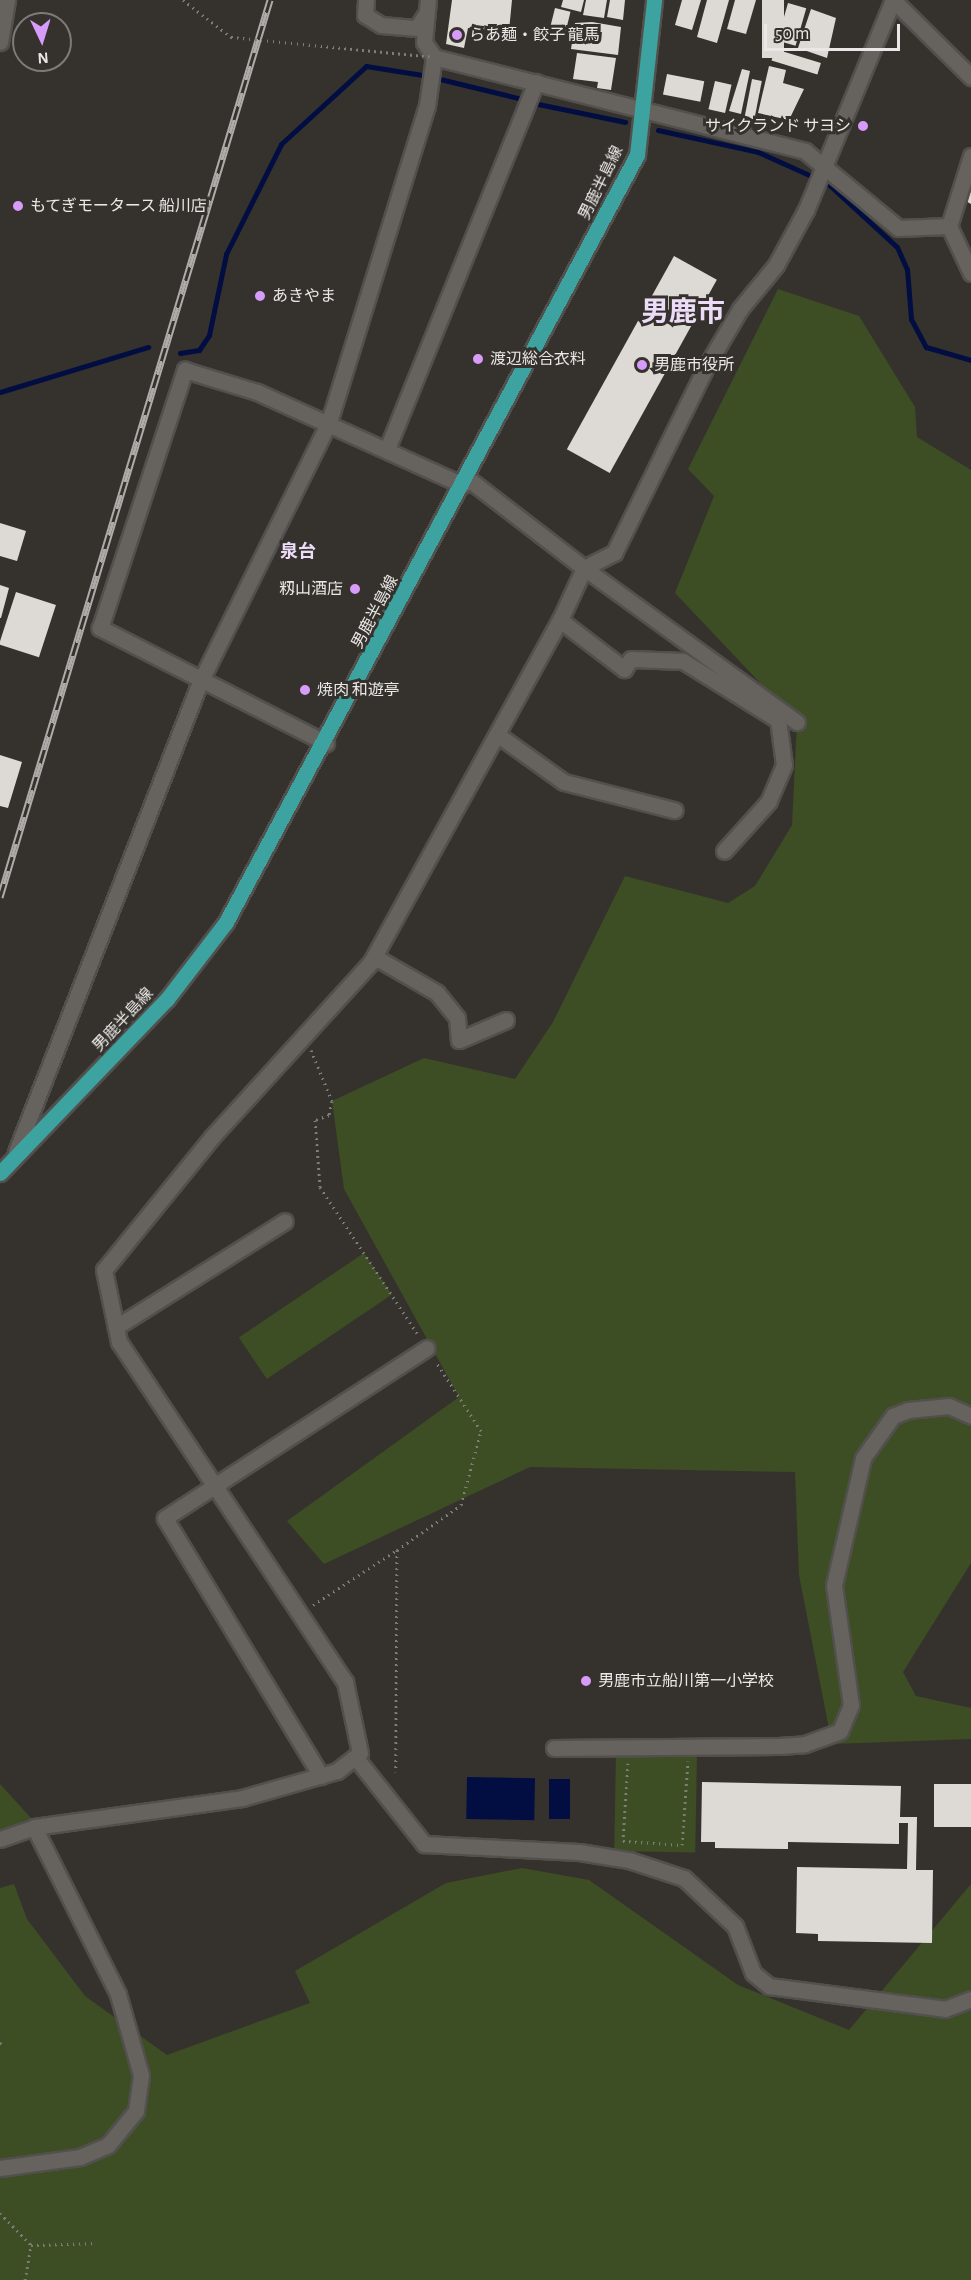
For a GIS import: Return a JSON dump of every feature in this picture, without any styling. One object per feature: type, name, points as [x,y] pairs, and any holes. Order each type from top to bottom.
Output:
[{"type":"main road","name":"男鹿半島線","points":[[0,1173],[16,1152],[152,1016],[226,922],[326,743],[637,155],[640,106],[654,0]]},
{"type":"street","points":[[0,42],[7,0]]},
{"type":"street","points":[[366,0],[365,15],[381,25],[417,28],[428,6]]},
{"type":"street","points":[[971,76],[893,0],[825,168],[776,265],[740,309],[706,367],[614,553],[584,567],[560,620],[375,957],[306,1037],[212,1137],[104,1270],[119,1341],[216,1481],[301,1612],[352,1702],[356,1758],[424,1844],[579,1852],[629,1860],[684,1878],[735,1926],[753,1973],[769,1986],[945,2009],[971,1999]]},
{"type":"street","points":[[16,1152],[200,682],[329,422],[397,212],[427,106],[434,57],[424,42],[428,6]]},
{"type":"street","points":[[434,57],[640,106],[805,151],[898,228],[949,226]]},
{"type":"street","points":[[387,449],[536,82]]},
{"type":"street","points":[[971,156],[949,226],[971,273]]},
{"type":"street","points":[[326,743],[200,682],[100,628],[185,370],[329,422],[465,481],[797,722]]},
{"type":"street","points":[[560,620],[624,669],[631,659],[683,661],[778,720],[784,765],[769,801],[724,851]]},
{"type":"street","points":[[498,735],[564,782],[674,810]]},
{"type":"street","points":[[375,957],[437,993],[458,1018],[459,1040],[506,1020]]},
{"type":"street","points":[[116,1328],[285,1221]]},
{"type":"street","points":[[321,1776],[165,1518],[216,1481],[427,1348]]},
{"type":"street","points":[[554,1748],[689,1744],[805,1744],[840,1731],[848,1722],[851,1689],[834,1585],[863,1458],[894,1416],[908,1410],[949,1406],[971,1416]]},
{"type":"street","points":[[0,1839],[34,1827],[242,1798],[321,1776],[356,1758]]},
{"type":"street","points":[[0,2168],[80,2157],[108,2145],[136,2111],[141,2074],[118,1994],[34,1827]]},
{"type":"path","points":[[183,0],[231,38],[434,57]]},
{"type":"path","points":[[301,1612],[397,1550],[461,1505],[482,1431],[321,1187],[315,1120],[329,1115],[332,1101],[306,1037]]},
{"type":"path","points":[[396,1772],[397,1550]]},
{"type":"path","points":[[629,1746],[622,1841],[682,1845],[689,1744]]},
{"type":"path","points":[[0,2043],[5,2045]]},
{"type":"path","points":[[0,2213],[31,2244],[96,2243]]},
{"type":"path","points":[[25,2280],[31,2244]]},
{"type":"green space","points":[[778,289],[859,316],[915,407],[917,437],[971,470],[971,1563],[903,1672],[916,1696],[971,1708],[971,1739],[832,1744],[799,1575],[795,1472],[530,1467],[324,1564],[287,1521],[459,1397],[344,1189],[332,1101],[424,1058],[515,1079],[553,1022],[625,876],[728,903],[755,886],[792,825],[797,722],[675,593],[714,496],[688,469]]},
{"type":"green space","points":[[364,1253],[392,1294],[267,1379],[239,1337]]},
{"type":"green space","points":[[616,1751],[697,1752],[695,1852],[614,1851]]},
{"type":"green space","points":[[0,1784],[31,1818],[0,1831]]},
{"type":"green space","points":[[522,1868],[589,1880],[738,1985],[849,2030],[971,1884],[971,2280],[0,2280],[0,1888],[14,1884],[27,1919],[85,1996],[167,2055],[310,2003],[295,1971],[446,1883]]},
{"type":"shaded area","points":[[467,1777],[535,1778],[534,1820],[466,1819]]},
{"type":"shaded area","points":[[549,1779],[570,1779],[570,1819],[549,1819]]},
{"type":"building","points":[[452,0],[512,0],[509,31],[468,28],[464,48],[446,44]]},
{"type":"building","points":[[563,0],[584,0],[581,12],[561,7]]},
{"type":"building","points":[[586,0],[607,0],[604,18],[583,15]]},
{"type":"building","points":[[610,0],[625,0],[623,20],[607,17]]},
{"type":"building","points":[[682,0],[701,0],[692,30],[675,25]]},
{"type":"building","points":[[707,0],[729,0],[717,43],[697,37]]},
{"type":"building","points":[[735,0],[756,0],[746,34],[727,29]]},
{"type":"building","points":[[762,0],[784,0],[784,58],[762,58]]},
{"type":"building","points":[[788,3],[806,8],[796,46],[777,40]]},
{"type":"building","points":[[555,8],[571,12],[565,35],[549,31]]},
{"type":"building","points":[[811,9],[836,18],[827,58],[798,48]]},
{"type":"building","points":[[592,22],[621,27],[618,55],[571,49],[575,23]]},
{"type":"building","points":[[775,49],[821,63],[817,75],[771,60]]},
{"type":"building","points":[[577,53],[616,58],[611,90],[597,88],[598,82],[573,79]]},
{"type":"building","points":[[769,66],[786,70],[783,83],[804,89],[789,120],[758,113]]},
{"type":"building","points":[[742,69],[750,71],[741,114],[729,111]]},
{"type":"building","points":[[667,74],[704,81],[700,102],[663,95]]},
{"type":"building","points":[[752,79],[762,81],[754,120],[744,118]]},
{"type":"building","points":[[715,81],[732,85],[725,113],[708,109]]},
{"type":"building","points":[[971,188],[971,204],[964,200]]},
{"type":"building","name":"男鹿市役所","points":[[674,256],[717,280],[610,473],[567,449]]},
{"type":"building","points":[[0,523],[26,531],[17,561],[0,556]]},
{"type":"building","points":[[0,585],[9,588],[1,618],[0,618]]},
{"type":"building","points":[[16,592],[56,605],[39,657],[0,645]]},
{"type":"building","points":[[0,755],[22,762],[8,808],[0,806]]},
{"type":"building","points":[[702,1782],[901,1786],[900,1817],[917,1817],[916,1870],[933,1870],[932,1943],[818,1941],[818,1934],[796,1933],[797,1867],[907,1869],[908,1823],[899,1823],[899,1844],[788,1842],[788,1849],[715,1848],[715,1842],[701,1842]]},
{"type":"building","points":[[934,1784],[971,1784],[971,1827],[934,1827]]},
{"type":"waterway","points":[[180,353],[199,350],[209,335],[226,254],[281,144],[366,66],[422,75]]},
{"type":"waterway","points":[[440,79],[522,99]]},
{"type":"waterway","points":[[538,104],[625,122]]},
{"type":"waterway","points":[[658,130],[758,152],[809,175]]},
{"type":"waterway","points":[[826,182],[897,247],[907,269],[911,319],[926,347],[971,360]]},
{"type":"waterway","points":[[0,392],[148,347]]},
{"type":"railway","points":[[0,897],[270,0]]},
{"type":"place","name":"らあ麺・餃子 龍馬","points":[[457,35]]},
{"type":"place","name":"サイクランド サヨシ","points":[[863,126]]},
{"type":"place","name":"もてぎモータース 船川店","points":[[18,206]]},
{"type":"place","name":"あきやま","points":[[260,296]]},
{"type":"place","name":"渡辺総合衣料","points":[[478,359]]},
{"type":"place","name":"男鹿市役所","points":[[642,365]]},
{"type":"place","name":"籾山酒店","points":[[355,589]]},
{"type":"place","name":"焼肉 和遊亭","points":[[305,690]]},
{"type":"place","name":"男鹿市立船川第一小学校","points":[[586,1681]]},
{"type":"district","name":"男鹿市","points":[[683,313]]},
{"type":"district","name":"泉台","points":[[298,552]]}]
